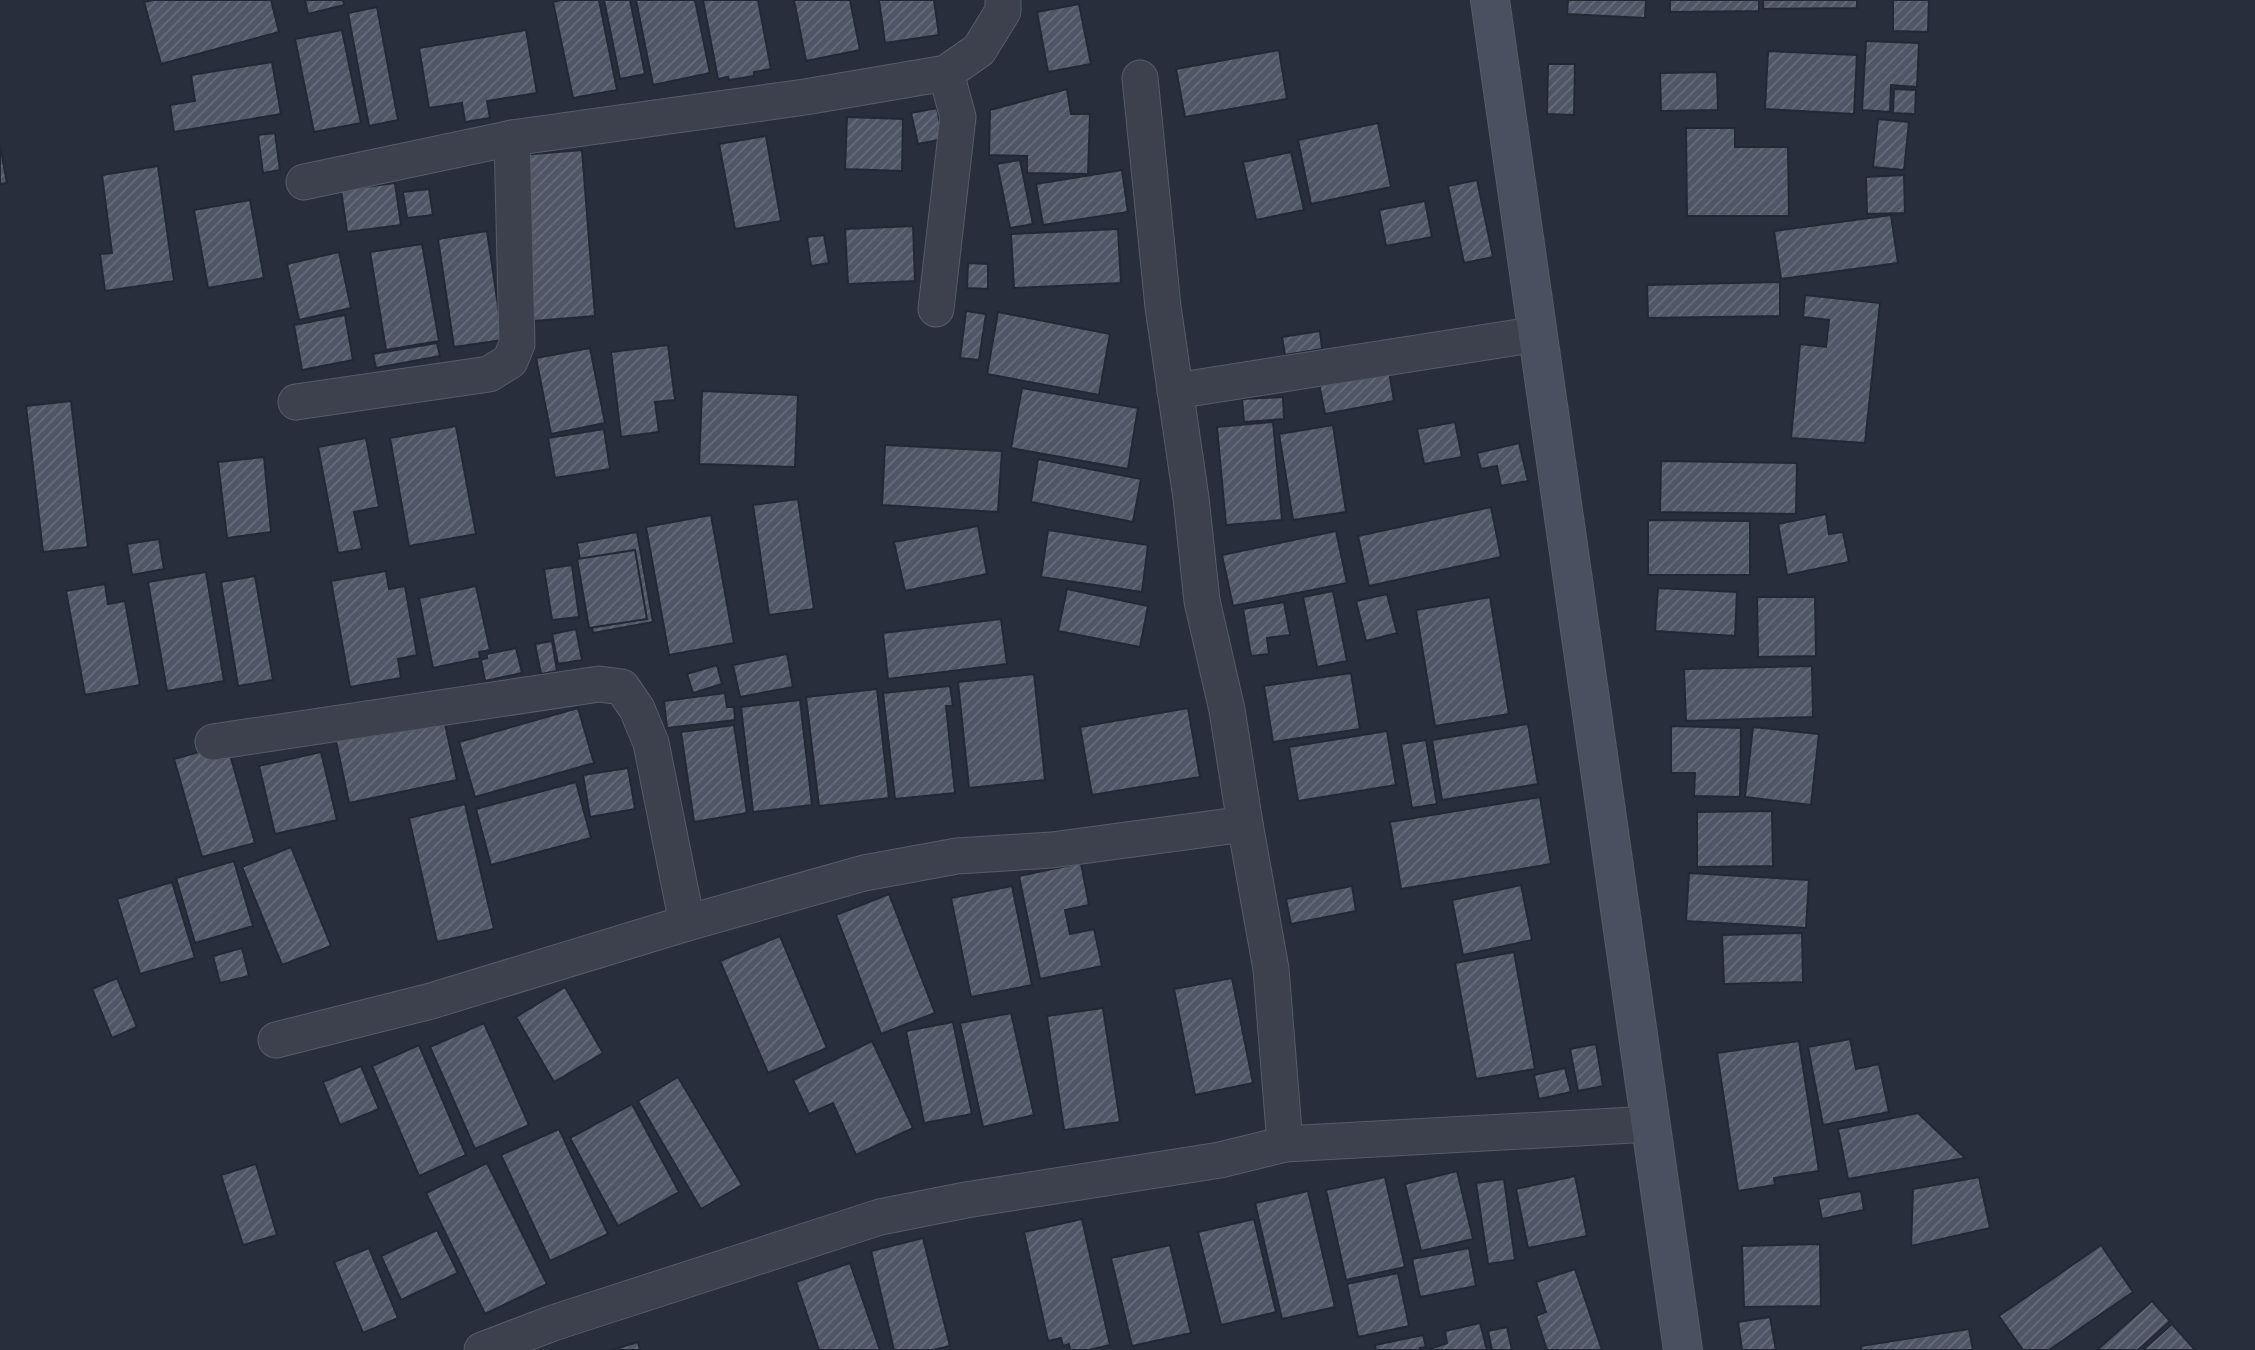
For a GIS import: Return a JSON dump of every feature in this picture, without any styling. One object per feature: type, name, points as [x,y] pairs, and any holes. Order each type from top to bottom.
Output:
[{"type":"main road","points":[[1490,0],[1684,1350]]},
{"type":"street","points":[[304,182],[512,138],[805,97],[946,73],[979,50],[1003,11],[1003,0]]},
{"type":"street","points":[[936,309],[958,117],[946,73]]},
{"type":"street","points":[[1140,78],[1163,307],[1191,498],[1202,601],[1227,710],[1271,969],[1285,1144]]},
{"type":"street","points":[[296,402],[489,374],[510,361],[517,344],[512,138]]},
{"type":"street","points":[[1175,391],[1538,334]]},
{"type":"street","points":[[213,742],[599,684],[622,687],[637,709],[652,743],[688,923]]},
{"type":"street","points":[[276,1040],[431,1001],[864,873],[944,858],[1052,850],[1245,824]]},
{"type":"street","points":[[482,1350],[553,1323],[880,1217],[966,1200],[1220,1160],[1285,1144],[1651,1124]]},
{"type":"building","points":[[271,0],[279,32],[161,64],[144,2]]},
{"type":"building","points":[[305,0],[343,0],[344,5],[308,14]]},
{"type":"building","points":[[599,0],[617,90],[573,98],[553,2]]},
{"type":"building","points":[[604,0],[630,0],[645,74],[620,79]]},
{"type":"building","points":[[636,0],[695,0],[710,73],[653,85]]},
{"type":"building","points":[[703,0],[758,0],[771,69],[754,72],[754,76],[718,79]]},
{"type":"building","points":[[794,0],[850,0],[860,50],[806,61]]},
{"type":"building","points":[[879,0],[934,0],[939,35],[885,43]]},
{"type":"building","points":[[1568,0],[1646,0],[1645,18],[1567,14]]},
{"type":"building","points":[[1670,0],[1759,0],[1759,11],[1670,12]]},
{"type":"building","points":[[1763,0],[1857,0],[1857,8],[1763,9]]},
{"type":"building","points":[[1893,0],[1929,0],[1928,32],[1893,31]]},
{"type":"building","points":[[1079,4],[1091,64],[1048,72],[1037,12]]},
{"type":"building","points":[[377,7],[398,120],[369,126],[348,13]]},
{"type":"building","points":[[342,30],[361,123],[314,132],[295,39]]},
{"type":"building","points":[[526,30],[537,93],[487,101],[490,118],[465,122],[462,103],[429,108],[419,48]]},
{"type":"building","points":[[1866,41],[1919,43],[1917,87],[1891,85],[1890,112],[1862,110]]},
{"type":"building","points":[[1279,50],[1287,99],[1185,117],[1176,69]]},
{"type":"building","points":[[1768,51],[1857,55],[1854,114],[1765,109]]},
{"type":"building","points":[[272,62],[281,114],[174,132],[170,105],[195,101],[191,75]]},
{"type":"building","points":[[1548,64],[1575,64],[1574,115],[1547,114]]},
{"type":"building","points":[[1717,72],[1718,110],[1661,111],[1660,73]]},
{"type":"building","points":[[1067,89],[1071,114],[1090,114],[1088,174],[1027,173],[1027,156],[989,155],[990,110]]},
{"type":"building","points":[[1894,89],[1916,90],[1915,114],[1893,113]]},
{"type":"building","points":[[937,108],[943,139],[918,144],[911,113]]},
{"type":"building","points":[[847,117],[903,119],[902,171],[845,169]]},
{"type":"building","points":[[1878,119],[1909,122],[1904,170],[1873,167]]},
{"type":"building","points":[[1378,123],[1391,187],[1311,204],[1298,140]]},
{"type":"building","points":[[1686,128],[1735,128],[1735,147],[1788,147],[1789,216],[1687,216]]},
{"type":"building","points":[[275,133],[280,170],[263,173],[258,135]]},
{"type":"building","points":[[766,136],[781,221],[735,229],[719,144]]},
{"type":"building","points":[[0,145],[7,183],[0,184]]},
{"type":"building","points":[[582,150],[595,316],[534,321],[521,155]]},
{"type":"building","points":[[1291,152],[1304,210],[1256,220],[1243,162]]},
{"type":"building","points":[[1020,160],[1033,224],[1010,228],[997,164]]},
{"type":"building","points":[[158,166],[174,281],[105,291],[100,254],[112,253],[102,175]]},
{"type":"building","points":[[1122,170],[1128,212],[1043,225],[1036,184]]},
{"type":"building","points":[[1904,175],[1905,213],[1867,214],[1866,177]]},
{"type":"building","points":[[1477,180],[1493,257],[1464,263],[1448,186]]},
{"type":"building","points":[[395,183],[401,225],[347,232],[341,190]]},
{"type":"building","points":[[429,189],[433,215],[407,218],[403,192]]},
{"type":"building","points":[[250,200],[264,278],[208,288],[194,210]]},
{"type":"building","points":[[1425,201],[1432,237],[1386,246],[1379,210]]},
{"type":"building","points":[[1891,215],[1898,263],[1781,279],[1774,231]]},
{"type":"building","points":[[913,226],[915,281],[848,284],[845,229]]},
{"type":"building","points":[[1118,229],[1121,283],[1014,288],[1011,234]]},
{"type":"building","points":[[487,231],[503,340],[454,347],[438,239]]},
{"type":"building","points":[[824,235],[829,263],[811,266],[807,237]]},
{"type":"building","points":[[422,244],[439,341],[386,350],[370,252]]},
{"type":"building","points":[[339,252],[351,308],[299,320],[287,264]]},
{"type":"building","points":[[968,263],[988,264],[988,289],[967,288]]},
{"type":"building","points":[[1780,282],[1780,316],[1648,318],[1647,285]]},
{"type":"building","points":[[1805,295],[1880,303],[1865,443],[1791,438],[1800,344],[1826,347],[1829,320],[1803,317]]},
{"type":"building","points":[[966,311],[986,314],[979,360],[960,358]]},
{"type":"building","points":[[998,312],[1110,334],[1099,395],[987,374]]},
{"type":"building","points":[[345,315],[353,360],[302,370],[294,325]]},
{"type":"building","points":[[1320,331],[1322,349],[1285,355],[1282,337]]},
{"type":"building","points":[[437,343],[440,356],[376,368],[373,354]]},
{"type":"building","points":[[668,345],[675,400],[655,402],[659,432],[621,437],[611,352]]},
{"type":"building","points":[[590,348],[605,423],[551,434],[536,358]]},
{"type":"building","points":[[1389,371],[1394,401],[1325,414],[1319,383]]},
{"type":"building","points":[[1022,388],[1138,408],[1128,469],[1011,448]]},
{"type":"building","points":[[702,391],[798,395],[795,467],[699,464]]},
{"type":"building","points":[[1283,397],[1284,419],[1244,422],[1242,399]]},
{"type":"building","points":[[71,401],[88,547],[43,552],[26,406]]},
{"type":"building","points":[[1273,422],[1282,520],[1226,525],[1217,427]]},
{"type":"building","points":[[1455,422],[1462,457],[1424,464],[1417,429]]},
{"type":"building","points":[[1333,425],[1346,512],[1293,520],[1279,434]]},
{"type":"building","points":[[456,426],[476,534],[409,546],[390,438]]},
{"type":"building","points":[[604,429],[610,469],[555,478],[548,438]]},
{"type":"building","points":[[366,438],[379,507],[354,512],[362,549],[338,553],[318,447]]},
{"type":"building","points":[[1519,443],[1528,481],[1501,486],[1497,466],[1481,469],[1477,453]]},
{"type":"building","points":[[885,445],[1002,451],[998,512],[882,505]]},
{"type":"building","points":[[264,457],[271,532],[227,538],[218,462]]},
{"type":"building","points":[[1038,459],[1141,479],[1133,522],[1031,502]]},
{"type":"building","points":[[1661,461],[1797,463],[1796,514],[1660,512]]},
{"type":"building","points":[[798,499],[814,609],[769,615],[753,505]]},
{"type":"building","points":[[1491,507],[1501,557],[1369,586],[1358,536]]},
{"type":"building","points":[[1826,514],[1829,534],[1843,532],[1849,562],[1787,575],[1778,524]]},
{"type":"building","points":[[711,515],[734,643],[669,655],[646,527]]},
{"type":"building","points":[[1648,520],[1750,521],[1750,575],[1648,575]]},
{"type":"building","points":[[978,526],[987,574],[905,591],[894,542]]},
{"type":"building","points":[[1048,530],[1148,545],[1142,592],[1041,577]]},
{"type":"building","points":[[1336,531],[1347,583],[1233,606],[1222,555]]},
{"type":"building","points":[[637,532],[653,622],[593,633],[577,543]]},
{"type":"building","points":[[159,539],[164,569],[132,575],[127,544]]},
{"type":"building","points":[[635,550],[647,619],[589,628],[577,559]]},
{"type":"building","points":[[572,565],[579,617],[552,620],[544,569]]},
{"type":"building","points":[[386,571],[389,589],[405,586],[417,655],[398,659],[401,678],[350,687],[331,581]]},
{"type":"building","points":[[206,572],[224,681],[167,691],[148,582]]},
{"type":"building","points":[[255,576],[273,680],[238,686],[221,582]]},
{"type":"building","points":[[105,584],[108,604],[125,601],[140,685],[85,695],[66,591]]},
{"type":"building","points":[[476,586],[490,650],[479,652],[480,658],[433,668],[419,598]]},
{"type":"building","points":[[1658,588],[1737,592],[1735,636],[1655,631]]},
{"type":"building","points":[[1067,589],[1148,606],[1140,647],[1058,631]]},
{"type":"building","points":[[1333,591],[1347,661],[1317,667],[1303,597]]},
{"type":"building","points":[[1387,594],[1397,633],[1366,641],[1356,601]]},
{"type":"building","points":[[1490,597],[1509,714],[1435,726],[1416,610]]},
{"type":"building","points":[[1757,597],[1815,597],[1816,656],[1758,657]]},
{"type":"building","points":[[1284,602],[1290,635],[1267,638],[1269,654],[1251,656],[1243,609]]},
{"type":"building","points":[[1001,619],[1007,664],[888,679],[883,633]]},
{"type":"building","points":[[576,629],[582,660],[558,664],[552,634]]},
{"type":"building","points":[[552,641],[557,671],[541,674],[535,644]]},
{"type":"building","points":[[516,648],[522,673],[485,681],[481,660],[487,658],[487,654]]},
{"type":"building","points":[[787,654],[793,687],[740,697],[733,665]]},
{"type":"building","points":[[717,665],[722,684],[693,693],[687,674]]},
{"type":"building","points":[[1812,666],[1813,717],[1686,721],[1684,669]]},
{"type":"building","points":[[1351,673],[1360,729],[1273,742],[1264,686]]},
{"type":"building","points":[[1034,674],[1045,780],[969,788],[958,682]]},
{"type":"building","points":[[950,686],[953,706],[946,706],[955,793],[895,799],[883,693]]},
{"type":"building","points":[[877,689],[889,798],[819,806],[806,697]]},
{"type":"building","points":[[725,693],[727,707],[734,707],[735,720],[667,728],[664,701]]},
{"type":"building","points":[[800,700],[812,805],[753,812],[741,707]]},
{"type":"building","points":[[578,708],[594,763],[475,797],[459,742]]},
{"type":"building","points":[[1188,708],[1200,777],[1092,795],[1080,727]]},
{"type":"building","points":[[444,719],[457,780],[349,803],[336,741]]},
{"type":"building","points":[[1528,724],[1538,784],[1442,800],[1432,740]]},
{"type":"building","points":[[734,725],[747,813],[694,822],[681,732]]},
{"type":"building","points":[[1671,726],[1741,728],[1740,797],[1694,796],[1695,773],[1671,773]]},
{"type":"building","points":[[1753,727],[1819,734],[1811,805],[1745,797]]},
{"type":"building","points":[[1387,731],[1396,785],[1298,801],[1289,747]]},
{"type":"building","points":[[1426,740],[1437,804],[1412,808],[1401,744]]},
{"type":"building","points":[[227,744],[255,843],[202,857],[174,759]]},
{"type":"building","points":[[321,752],[337,820],[275,834],[259,766]]},
{"type":"building","points":[[628,768],[635,809],[590,817],[583,775]]},
{"type":"building","points":[[576,782],[591,838],[491,865],[476,809]]},
{"type":"building","points":[[1540,797],[1551,864],[1401,889],[1390,822]]},
{"type":"building","points":[[465,804],[494,929],[437,942],[409,818]]},
{"type":"building","points":[[1772,811],[1773,866],[1697,867],[1697,812]]},
{"type":"building","points":[[291,847],[331,946],[282,965],[242,867]]},
{"type":"building","points":[[234,861],[253,926],[195,943],[176,878]]},
{"type":"building","points":[[1081,863],[1089,905],[1065,910],[1070,934],[1094,929],[1102,966],[1040,979],[1019,876]]},
{"type":"building","points":[[1689,873],[1809,880],[1806,928],[1686,921]]},
{"type":"building","points":[[172,882],[195,958],[140,974],[117,899]]},
{"type":"building","points":[[1521,885],[1532,940],[1463,955],[1452,900]]},
{"type":"building","points":[[1012,886],[1032,985],[971,997],[951,898]]},
{"type":"building","points":[[1352,886],[1356,911],[1291,924],[1286,899]]},
{"type":"building","points":[[889,894],[935,1013],[881,1034],[836,915]]},
{"type":"building","points":[[1802,933],[1803,982],[1724,984],[1722,935]]},
{"type":"building","points":[[780,936],[827,1048],[768,1073],[720,961]]},
{"type":"building","points":[[242,948],[249,976],[220,983],[213,956]]},
{"type":"building","points":[[1514,952],[1535,1069],[1476,1079],[1455,963]]},
{"type":"building","points":[[117,978],[137,1027],[112,1038],[92,989]]},
{"type":"building","points":[[1232,978],[1253,1083],[1195,1095],[1174,989]]},
{"type":"building","points":[[565,987],[603,1053],[554,1082],[516,1017]]},
{"type":"building","points":[[1103,1008],[1120,1122],[1064,1130],[1047,1016]]},
{"type":"building","points":[[1011,1013],[1034,1115],[983,1127],[960,1023]]},
{"type":"building","points":[[953,1022],[972,1114],[924,1123],[906,1031]]},
{"type":"building","points":[[484,1023],[529,1125],[475,1149],[430,1047]]},
{"type":"building","points":[[1850,1039],[1856,1069],[1879,1064],[1889,1112],[1823,1125],[1808,1047]]},
{"type":"building","points":[[872,1041],[913,1128],[856,1155],[833,1103],[809,1114],[793,1080]]},
{"type":"building","points":[[1799,1041],[1819,1171],[1774,1178],[1775,1185],[1738,1191],[1717,1053]]},
{"type":"building","points":[[1596,1044],[1603,1086],[1578,1091],[1570,1049]]},
{"type":"building","points":[[419,1045],[466,1155],[419,1176],[372,1066]]},
{"type":"building","points":[[361,1066],[379,1109],[340,1125],[323,1082]]},
{"type":"building","points":[[1565,1068],[1571,1092],[1539,1099],[1534,1075]]},
{"type":"building","points":[[678,1077],[742,1185],[701,1209],[638,1101]]},
{"type":"building","points":[[632,1104],[679,1192],[618,1226],[570,1138]]},
{"type":"building","points":[[1918,1113],[1965,1158],[1848,1179],[1838,1129]]},
{"type":"building","points":[[559,1129],[608,1234],[550,1261],[501,1155]]},
{"type":"building","points":[[487,1163],[547,1284],[485,1314],[426,1193]]},
{"type":"building","points":[[256,1164],[277,1235],[243,1245],[221,1175]]},
{"type":"building","points":[[1457,1171],[1473,1239],[1421,1251],[1405,1184]]},
{"type":"building","points":[[1575,1176],[1587,1236],[1528,1248],[1516,1189]]},
{"type":"building","points":[[1385,1177],[1405,1267],[1346,1280],[1326,1190]]},
{"type":"building","points":[[1979,1177],[1990,1228],[1911,1246],[1913,1189]]},
{"type":"building","points":[[1504,1179],[1515,1260],[1488,1264],[1476,1183]]},
{"type":"building","points":[[1308,1191],[1335,1307],[1282,1319],[1255,1203]]},
{"type":"building","points":[[1861,1191],[1864,1210],[1822,1219],[1818,1199]]},
{"type":"building","points":[[1082,1219],[1110,1345],[1089,1350],[1070,1350],[1069,1344],[1063,1346],[1061,1338],[1048,1341],[1024,1232]]},
{"type":"building","points":[[1254,1219],[1276,1312],[1221,1325],[1198,1232]]},
{"type":"building","points":[[437,1230],[458,1273],[401,1300],[381,1256]]},
{"type":"building","points":[[923,1238],[950,1346],[933,1350],[894,1350],[871,1251]]},
{"type":"building","points":[[1820,1244],[1821,1306],[1744,1307],[1742,1246]]},
{"type":"building","points":[[1170,1245],[1191,1333],[1132,1346],[1111,1258]]},
{"type":"building","points":[[2101,1245],[2133,1292],[2049,1350],[2023,1350],[1999,1316]]},
{"type":"building","points":[[369,1248],[398,1318],[363,1333],[334,1262]]},
{"type":"building","points":[[1469,1248],[1476,1286],[1420,1297],[1412,1259]]},
{"type":"building","points":[[850,1263],[880,1350],[819,1350],[796,1282]]},
{"type":"building","points":[[1575,1269],[1602,1350],[1547,1350],[1536,1316],[1546,1312],[1536,1282]]},
{"type":"building","points":[[1398,1273],[1409,1326],[1358,1337],[1347,1284]]},
{"type":"building","points":[[2152,1301],[2170,1321],[2138,1350],[2097,1350]]},
{"type":"building","points":[[1770,1317],[1776,1350],[1742,1350],[1738,1322]]},
{"type":"building","points":[[1480,1323],[1487,1350],[1427,1350],[1447,1343],[1445,1331]]},
{"type":"building","points":[[2172,1324],[2195,1350],[2143,1350]]},
{"type":"building","points":[[1507,1327],[1512,1350],[1492,1350],[1488,1331]]},
{"type":"building","points":[[1969,1329],[1973,1350],[1861,1350],[1861,1346]]},
{"type":"building","points":[[1423,1335],[1426,1347],[1420,1348],[1421,1350],[1376,1350],[1375,1345]]},
{"type":"building","points":[[638,1342],[640,1350],[612,1350]]}]
